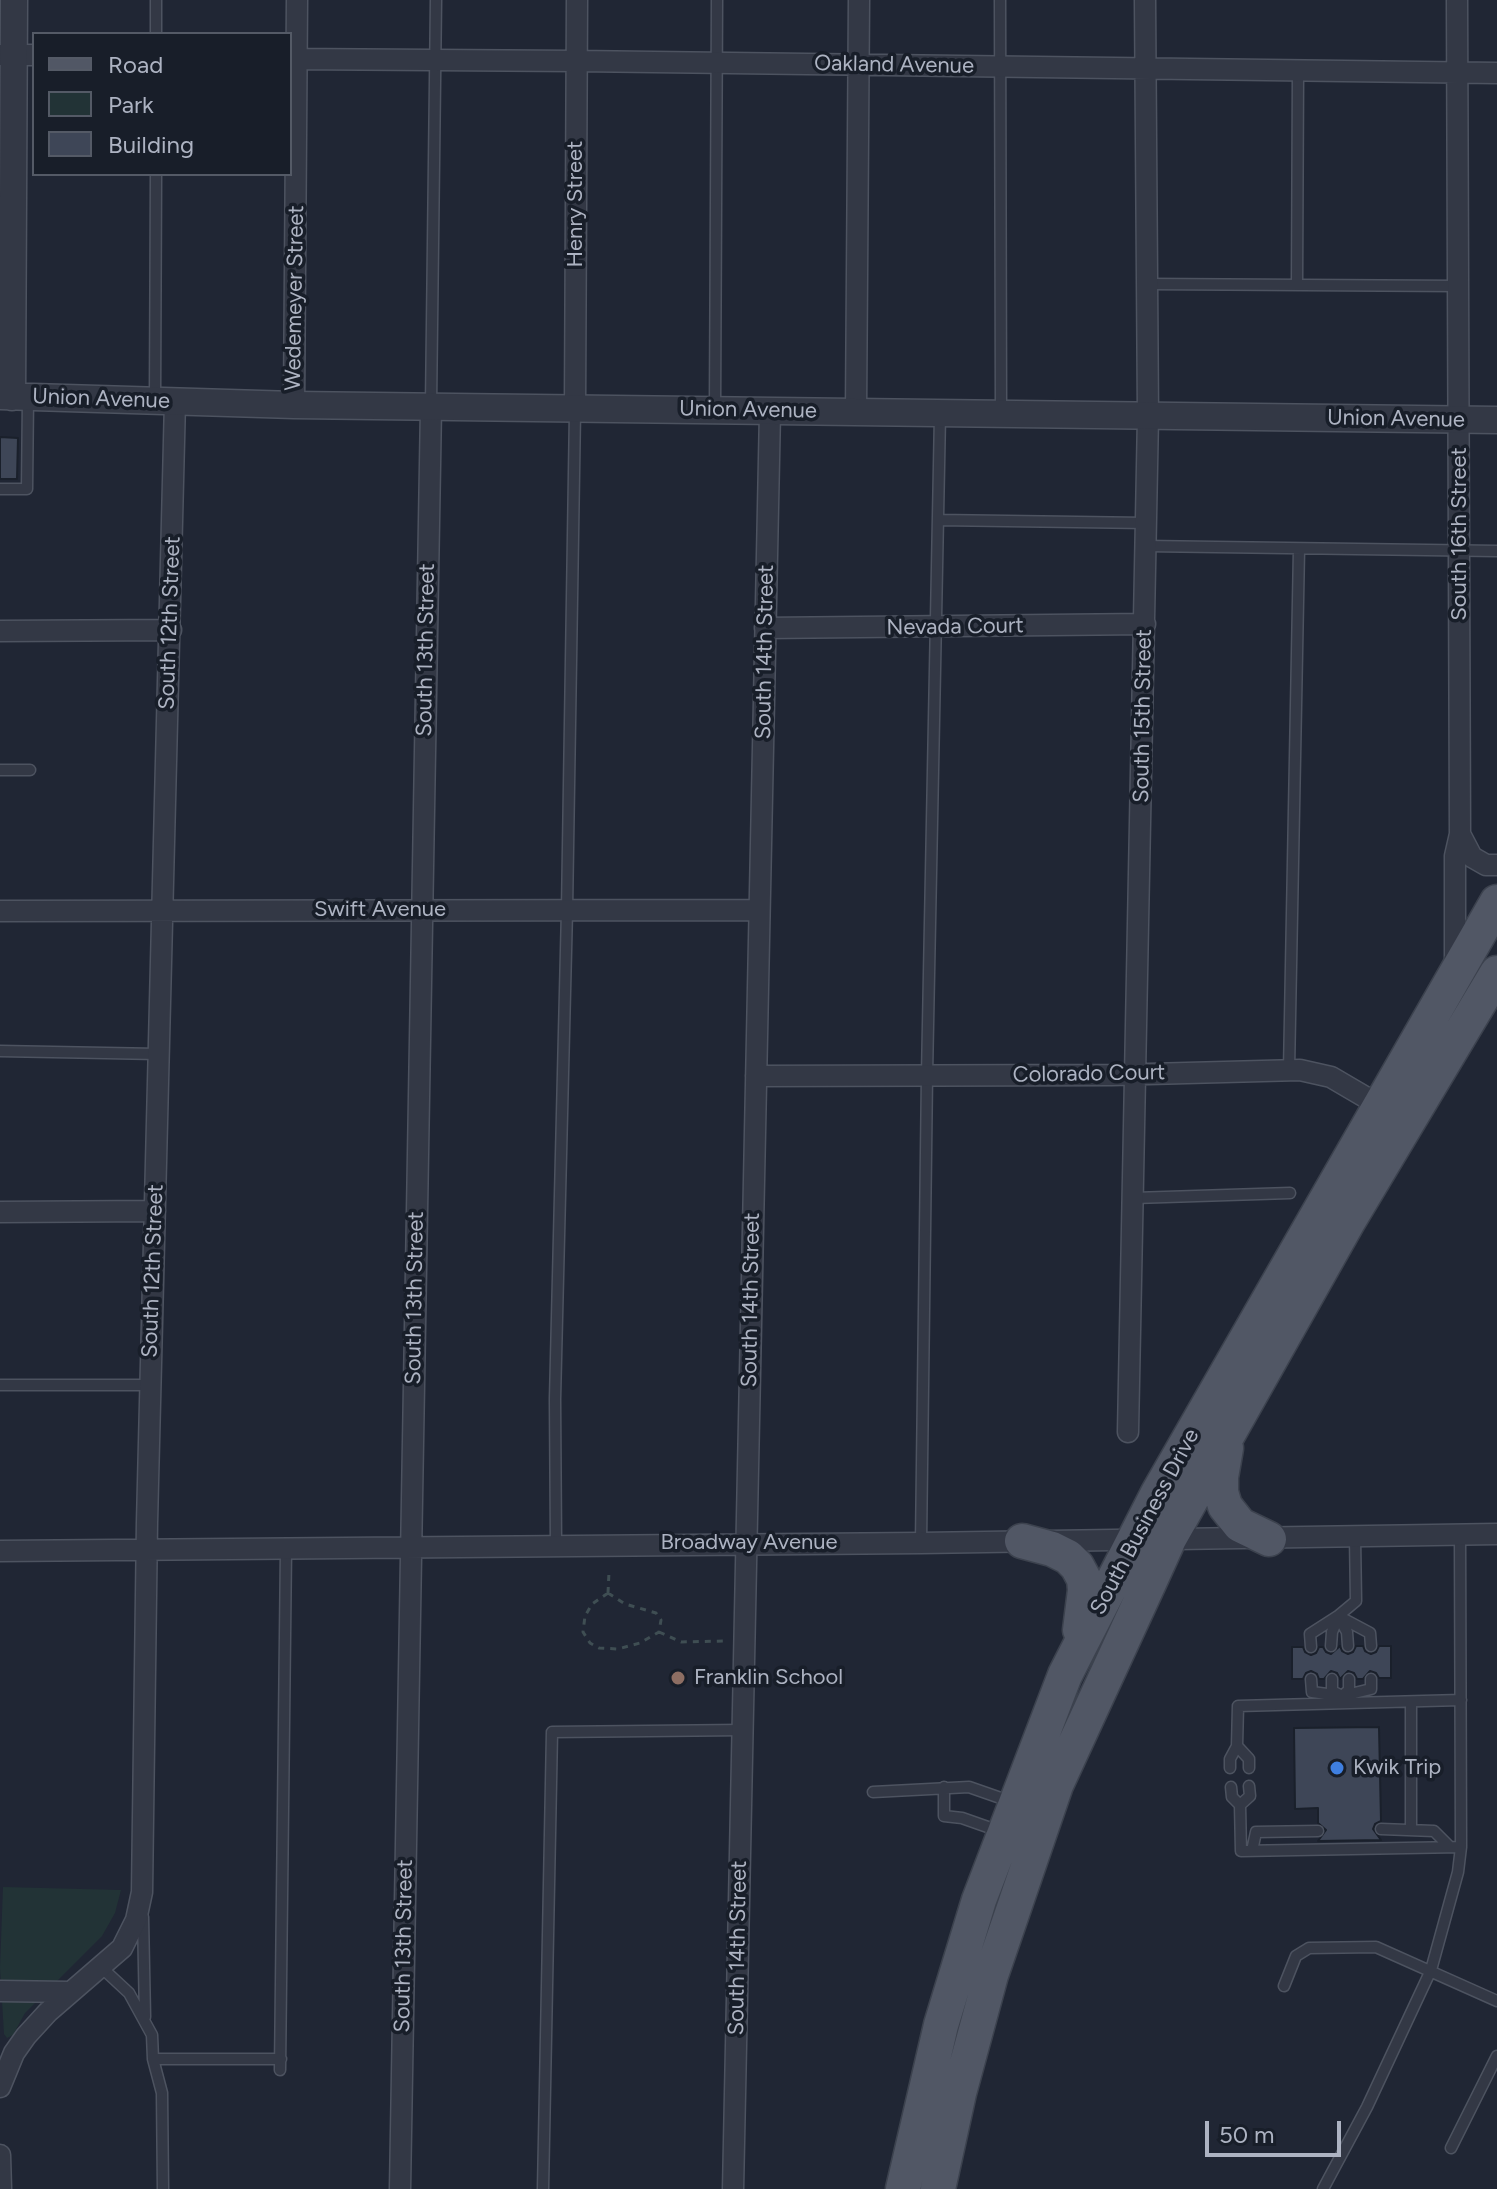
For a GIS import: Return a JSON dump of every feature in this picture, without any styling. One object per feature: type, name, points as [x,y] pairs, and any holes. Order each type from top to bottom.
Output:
[{"type":"main road","name":"South Business Drive","points":[[903,2189],[941,2025],[979,1900],[1076,1654],[1133,1540],[1497,902]]},
{"type":"main road","name":"South Business Drive","points":[[938,2189],[959,2093],[991,1975],[1056,1785],[1169,1539],[1349,1220],[1497,973]]},
{"type":"main road","points":[[1228,1435],[1221,1477],[1225,1506],[1240,1525],[1269,1539]]},
{"type":"main road","points":[[1022,1541],[1068,1557],[1084,1579],[1084,1612],[1076,1654]]},
{"type":"street","points":[[13,397],[14,0]]},
{"type":"street","name":"Wedemeyer Street","points":[[294,405],[294,59],[297,0]]},
{"type":"street","name":"Henry Street","points":[[575,408],[577,0]]},
{"type":"street","points":[[856,412],[859,0]]},
{"type":"street","name":"South 15th Street","points":[[1128,1432],[1148,416],[1145,0]]},
{"type":"street","name":"South 16th Street","points":[[1455,971],[1455,856],[1460,834],[1457,0]]},
{"type":"street","name":"Oakland Avenue","points":[[294,59],[1497,73]]},
{"type":"street","name":"Union Avenue","points":[[13,397],[294,405],[1497,420]]},
{"type":"street","name":"South 12th Street","points":[[0,2087],[17,2047],[43,2017],[122,1948],[131,1934],[142,1892],[146,1549],[171,630],[165,401]]},
{"type":"street","name":"South 13th Street","points":[[400,2189],[431,407]]},
{"type":"street","name":"South 14th Street","points":[[733,2189],[770,411]]},
{"type":"street","name":"Nevada Court","points":[[765,628],[1145,624]]},
{"type":"street","points":[[0,631],[171,630]]},
{"type":"street","points":[[1460,834],[1472,857],[1486,865],[1497,865]]},
{"type":"street","name":"Swift Avenue","points":[[0,911],[759,910]]},
{"type":"street","name":"Colorado Court","points":[[756,1076],[1289,1070],[1325,1074],[1408,1122]]},
{"type":"street","points":[[0,1212],[155,1211]]},
{"type":"street","name":"Broadway Avenue","points":[[0,1551],[745,1542],[921,1543],[1497,1534]]},
{"type":"street","points":[[0,1991],[70,1992]]},
{"type":"street","points":[[0,2155],[1,2189]]},
{"type":"lane","points":[[156,0],[156,32]]},
{"type":"lane","points":[[431,407],[436,0]]},
{"type":"lane","points":[[715,410],[717,0]]},
{"type":"lane","points":[[1000,0],[1001,414]]},
{"type":"lane","points":[[1297,285],[1298,71]]},
{"type":"lane","points":[[156,176],[165,401]]},
{"type":"lane","points":[[1148,284],[1459,286]]},
{"type":"lane","points":[[0,489],[27,489],[13,397]]},
{"type":"lane","points":[[556,1545],[556,1383],[575,408]]},
{"type":"lane","points":[[921,1543],[940,413]]},
{"type":"lane","points":[[938,520],[1146,523]]},
{"type":"lane","points":[[1146,546],[1497,551]]},
{"type":"lane","points":[[1289,1070],[1299,549]]},
{"type":"lane","points":[[0,770],[30,770]]},
{"type":"lane","points":[[0,1051],[158,1054]]},
{"type":"lane","points":[[1134,1198],[1290,1193]]},
{"type":"lane","points":[[0,1385],[150,1385]]},
{"type":"lane","points":[[1323,2189],[1367,2107],[1431,1970],[1458,1872],[1460,1535]]},
{"type":"lane","points":[[1311,1647],[1310,1634],[1356,1601],[1355,1537]]},
{"type":"lane","points":[[153,2059],[280,2064],[286,1549]]},
{"type":"lane","points":[[1338,1616],[1370,1633],[1371,1646]]},
{"type":"lane","points":[[1331,1646],[1338,1616]]},
{"type":"lane","points":[[1338,1616],[1347,1632],[1348,1646]]},
{"type":"lane","points":[[1311,1679],[1312,1692],[1342,1700],[1371,1689],[1371,1679]]},
{"type":"lane","points":[[1332,1679],[1332,1691],[1342,1700]]},
{"type":"lane","points":[[1342,1700],[1349,1690],[1349,1679]]},
{"type":"lane","points":[[1230,1768],[1230,1759],[1237,1746],[1238,1706],[1342,1700],[1461,1700]]},
{"type":"lane","points":[[1411,1702],[1411,1828]]},
{"type":"lane","points":[[543,2189],[552,1732],[743,1730]]},
{"type":"lane","points":[[1237,1746],[1249,1759],[1249,1768]]},
{"type":"lane","points":[[1240,1805],[1250,1796],[1249,1786]]},
{"type":"lane","points":[[944,1787],[944,1816],[1011,1818]]},
{"type":"lane","points":[[1231,1787],[1232,1797],[1240,1805],[1241,1851],[1456,1847]]},
{"type":"lane","points":[[873,1792],[977,1788],[1011,1818]]},
{"type":"lane","points":[[1381,1829],[1434,1831],[1456,1847]]},
{"type":"lane","points":[[1252,1851],[1256,1832],[1318,1831]]},
{"type":"lane","points":[[142,1892],[145,2019]]},
{"type":"lane","points":[[1284,1986],[1296,1956],[1309,1948],[1376,1947],[1497,2001]]},
{"type":"lane","points":[[101,1967],[129,1993],[152,2035],[153,2059],[162,2093],[163,2189]]},
{"type":"lane","points":[[1451,2148],[1497,2056]]},
{"type":"path","points":[[608,1593],[609,1572]]},
{"type":"path","points":[[608,1593],[592,1604],[584,1619],[584,1636],[593,1645],[618,1649],[640,1643],[659,1632]]},
{"type":"path","points":[[608,1593],[625,1604],[658,1614],[661,1620],[659,1632]]},
{"type":"path","points":[[659,1632],[681,1642],[725,1641]]},
{"type":"green space","points":[[3,1887],[121,1890],[115,1913],[102,1936],[25,2013],[13,2035],[7,2038],[4,2034],[0,1968]]},
{"type":"building","points":[[0,437],[18,438],[17,479],[0,479]]},
{"type":"building","points":[[1340,1646],[1348,1654],[1356,1646],[1363,1646],[1371,1654],[1379,1646],[1391,1646],[1391,1678],[1379,1678],[1370,1671],[1363,1679],[1357,1679],[1354,1673],[1348,1671],[1340,1679],[1337,1673],[1331,1671],[1324,1679],[1319,1679],[1311,1671],[1303,1679],[1292,1679],[1292,1647],[1303,1647],[1311,1655],[1319,1647],[1331,1654]]},
{"type":"building","name":"Kwik Trip","points":[[1379,1727],[1381,1821],[1373,1829],[1381,1840],[1318,1841],[1326,1830],[1318,1823],[1318,1808],[1295,1809],[1294,1728]]},
{"type":"place","name":"Franklin School","points":[[678,1678]]},
{"type":"place","name":"Kwik Trip","points":[[1337,1768]]}]
